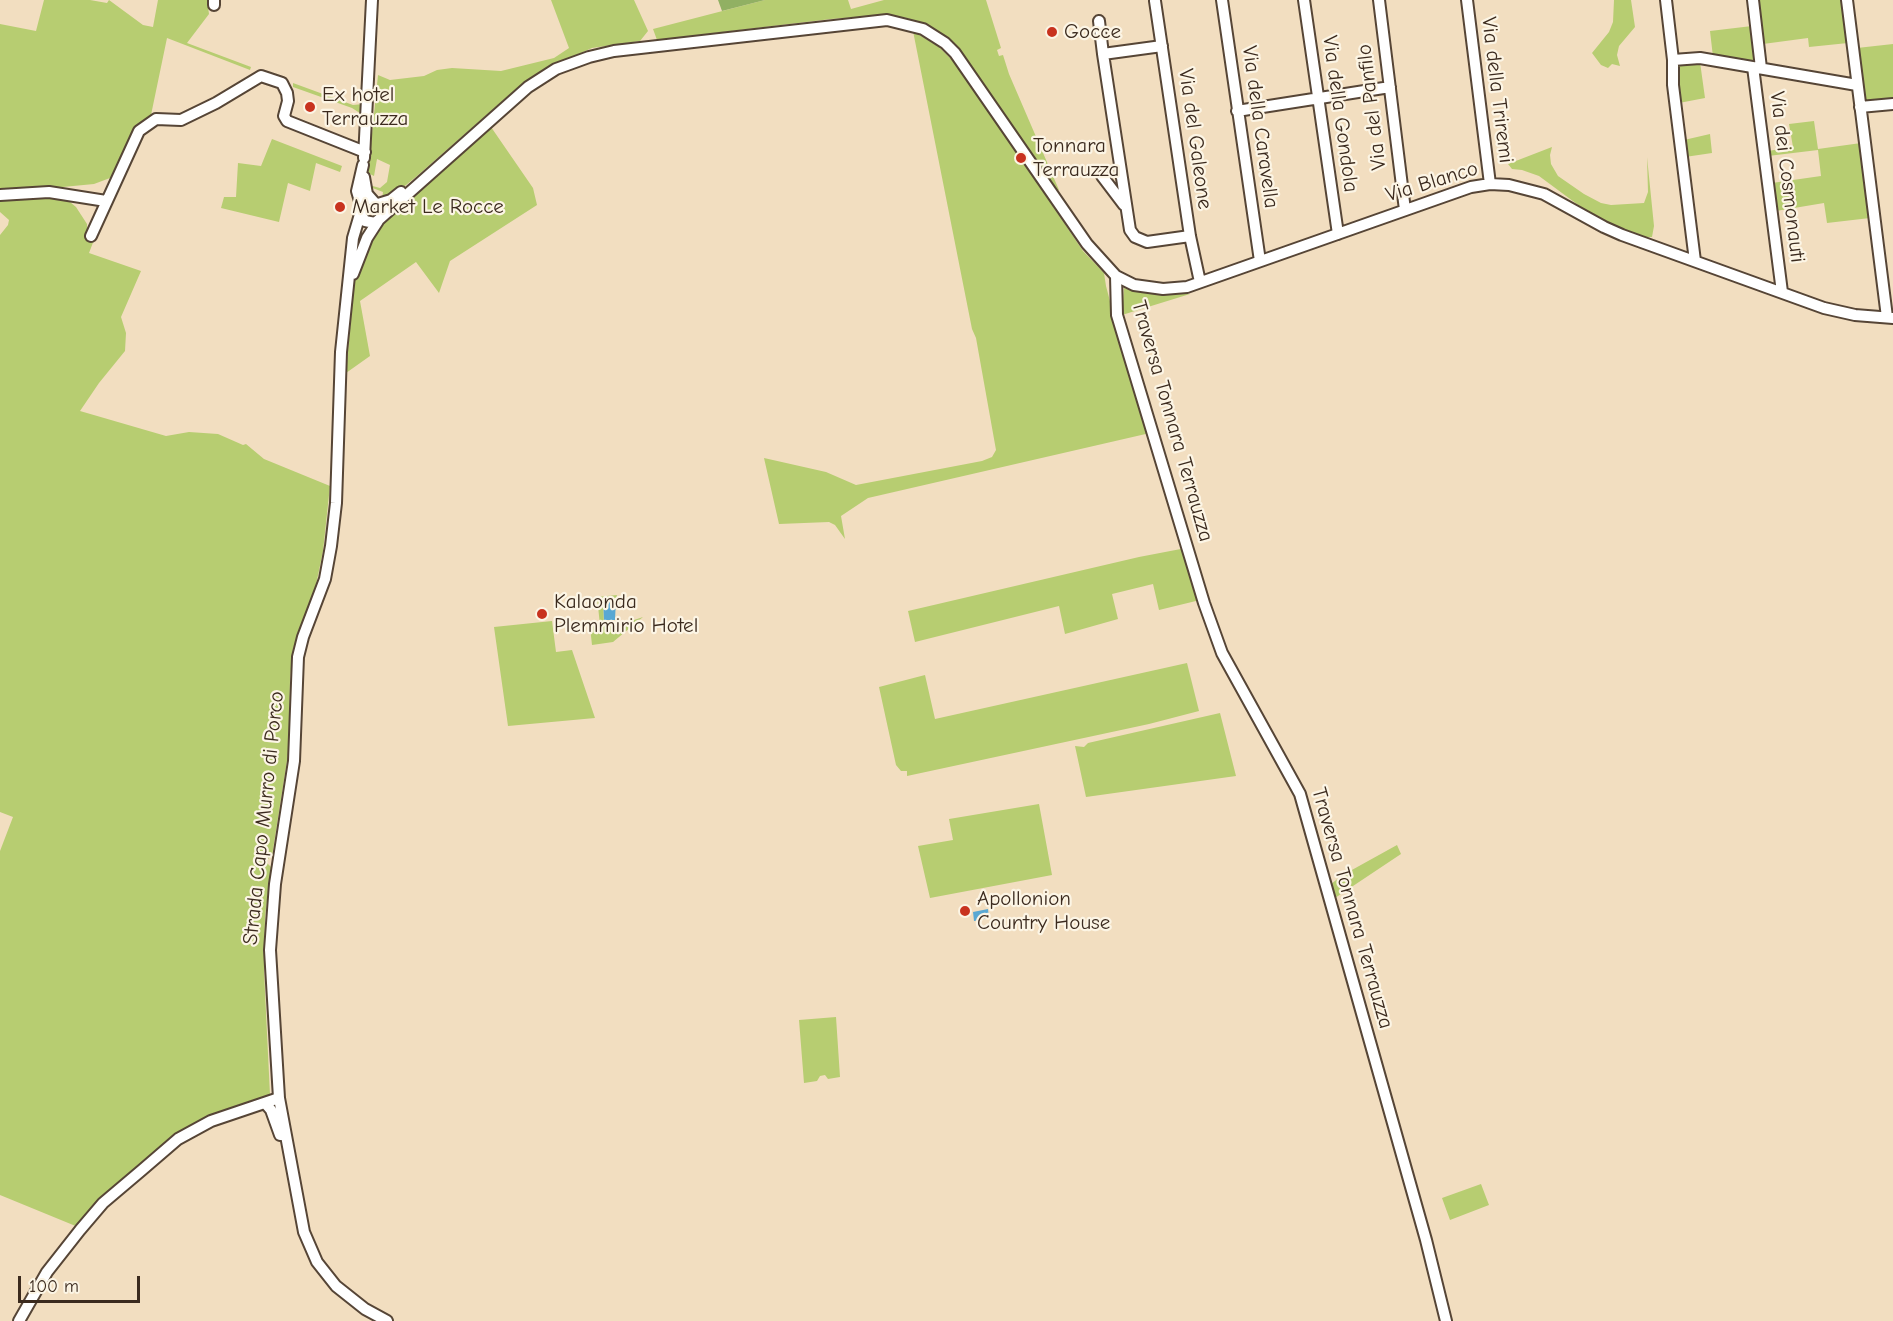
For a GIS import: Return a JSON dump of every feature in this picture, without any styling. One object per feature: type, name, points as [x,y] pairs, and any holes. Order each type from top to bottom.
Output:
[{"type":"street","points":[[372,0],[363,165],[357,191],[365,221],[371,223],[380,219],[424,178]]},
{"type":"street","name":"Via del Galeone","points":[[1155,0],[1190,236],[1200,282]]},
{"type":"street","name":"Via della Caravella","points":[[1222,0],[1260,261]]},
{"type":"street","name":"Via della Gondola","points":[[1304,0],[1338,234]]},
{"type":"street","name":"Via del Panfilo","points":[[1379,0],[1405,210]]},
{"type":"street","name":"Via della Triremi","points":[[1467,0],[1490,184]]},
{"type":"street","points":[[1666,0],[1673,60],[1672,72],[1695,261]]},
{"type":"street","name":"Via dei Cosmonauti","points":[[1753,0],[1757,68],[1782,292]]},
{"type":"street","points":[[1847,0],[1890,317]]},
{"type":"street","name":"Traversa Tonnara Terrauzza","points":[[424,178],[528,87],[556,69],[589,57],[624,50],[887,20],[923,29],[945,43],[955,53],[1081,236],[1116,276],[1117,315],[1204,603],[1222,653],[1300,794],[1404,1162],[1446,1321]]},
{"type":"street","points":[[1099,21],[1130,230],[1141,240],[1153,242],[1190,236]]},
{"type":"street","points":[[1103,54],[1162,46]]},
{"type":"street","points":[[1673,60],[1701,58],[1857,85]]},
{"type":"street","points":[[92,236],[139,130],[156,119],[181,120],[216,103],[261,76],[282,83],[287,93],[288,101],[284,117],[287,121],[364,152]]},
{"type":"street","points":[[1237,111],[1390,87]]},
{"type":"street","points":[[1860,107],[1893,104]]},
{"type":"street","points":[[349,285],[363,247],[380,219],[382,210],[365,190],[363,165]]},
{"type":"street","points":[[1102,176],[1126,208]]},
{"type":"street","points":[[349,285],[353,238],[362,210],[369,202],[391,200],[424,178]]},
{"type":"street","name":"Via Blanco","points":[[1116,276],[1134,285],[1177,289],[1472,187],[1490,184],[1509,185],[1544,194],[1604,227],[1842,313],[1890,317]]},
{"type":"street","points":[[0,195],[49,192],[106,201]]},
{"type":"street","name":"Strada Capo Murro di Porco","points":[[349,285],[341,352],[336,503],[325,579],[303,636],[298,657],[294,761],[273,903],[270,950],[271,988],[279,1098],[304,1232],[317,1262],[336,1286],[350,1298],[387,1321]]},
{"type":"street","points":[[19,1321],[47,1272],[103,1203],[178,1139],[211,1121],[279,1098]]},
{"type":"street","points":[[265,1104],[271,1110],[290,1161]]},
{"type":"green space","points":[[44,0],[90,0],[107,3],[109,0],[143,25],[153,27],[158,0],[211,0],[208,7],[209,14],[187,43],[251,67],[250,70],[167,38],[151,115],[137,128],[110,178],[94,184],[0,193],[0,24],[36,31]]},
{"type":"green space","points":[[551,0],[634,0],[648,31],[640,41],[592,48],[543,70],[516,89],[395,194],[382,199],[383,192],[369,185],[380,188],[387,182],[390,165],[377,159],[374,176],[368,173],[378,75],[390,80],[424,76],[437,70],[452,68],[501,71],[554,58],[569,48]]},
{"type":"green space","points":[[718,0],[765,0],[722,11]]},
{"type":"green space","points":[[765,0],[848,0],[851,9],[884,0],[986,0],[1001,48],[997,50],[999,56],[1003,55],[1059,190],[1056,191],[966,58],[951,41],[928,26],[907,18],[886,15],[831,19],[657,40],[653,29]]},
{"type":"green space","points":[[1614,0],[1631,0],[1635,27],[1619,46],[1617,55],[1620,66],[1612,64],[1608,68],[1601,65],[1592,53],[1609,32],[1613,22]]},
{"type":"green space","points":[[1758,0],[1844,0],[1848,43],[1809,47],[1808,38],[1763,44]]},
{"type":"green space","points":[[1752,26],[1757,64],[1713,57],[1710,31]]},
{"type":"green space","points":[[913,31],[939,47],[960,68],[1083,251],[1104,273],[1116,324],[1150,433],[868,498],[841,516],[845,539],[835,525],[829,522],[779,524],[764,458],[826,472],[856,485],[982,461],[992,457],[996,450],[976,338],[972,329]]},
{"type":"green space","points":[[1893,44],[1893,100],[1864,102],[1857,48]]},
{"type":"green space","points":[[1700,62],[1705,98],[1679,103],[1675,73],[1678,63]]},
{"type":"green space","points":[[293,83],[353,105],[363,104],[363,115],[352,108],[293,87]]},
{"type":"green space","points":[[1814,121],[1818,149],[1861,143],[1870,218],[1827,223],[1824,203],[1776,211],[1772,183],[1821,176],[1818,150],[1768,156],[1768,151],[1793,147],[1789,124]]},
{"type":"green space","points":[[491,127],[533,188],[537,205],[450,261],[439,293],[416,262],[360,301],[370,356],[346,373],[354,284],[367,245],[384,222]]},
{"type":"green space","points":[[1710,134],[1712,153],[1685,157],[1684,140]]},
{"type":"green space","points":[[272,139],[342,166],[340,172],[316,163],[310,191],[288,183],[279,222],[221,208],[224,197],[236,197],[238,163],[261,166]]},
{"type":"green space","points":[[1552,147],[1551,164],[1558,176],[1584,194],[1601,203],[1611,205],[1644,203],[1648,192],[1647,157],[1654,226],[1652,237],[1632,233],[1597,217],[1539,176],[1512,169],[1508,164]]},
{"type":"green space","points":[[0,197],[64,197],[76,207],[87,224],[87,239],[94,240],[89,253],[141,271],[121,317],[126,333],[125,351],[80,411],[166,436],[189,432],[218,434],[243,445],[246,444],[264,459],[330,486],[323,551],[316,585],[293,649],[289,748],[272,856],[267,863],[271,867],[265,917],[264,971],[270,1095],[204,1120],[78,1227],[0,1195],[0,851],[13,817],[0,812],[0,235],[9,220],[0,212]]},
{"type":"green space","points":[[1124,288],[1151,294],[1190,294],[1122,315]]},
{"type":"green space","points":[[1186,548],[1200,600],[1159,610],[1153,584],[1112,594],[1118,619],[1065,634],[1059,606],[915,642],[908,611]]},
{"type":"green space","points":[[617,595],[616,599],[603,600],[604,625],[628,622],[643,617],[613,642],[592,645],[590,627],[600,625],[597,597]]},
{"type":"green space","points":[[552,621],[556,652],[572,650],[595,718],[508,726],[494,627]]},
{"type":"green space","points":[[1187,663],[1199,711],[1149,724],[907,776],[907,771],[901,771],[896,765],[879,687],[925,675],[935,719]]},
{"type":"green space","points":[[1220,713],[1236,776],[1086,797],[1075,746],[1084,747],[1088,743]]},
{"type":"green space","points":[[1039,804],[1052,875],[930,898],[918,846],[953,840],[949,819]]},
{"type":"green space","points":[[1397,845],[1401,854],[1335,898],[1330,885],[1341,876]]},
{"type":"green space","points":[[836,1017],[840,1077],[828,1079],[825,1075],[820,1076],[817,1081],[804,1083],[799,1020]]},
{"type":"green space","points":[[1481,1184],[1489,1205],[1450,1220],[1442,1198]]},
{"type":"water","points":[[616,599],[615,620],[604,620],[603,600]]},
{"type":"water","points":[[988,909],[989,918],[974,921],[973,912]]},
{"type":"place","name":"Gocce","points":[[1052,32]]},
{"type":"place","name":"Ex hotel Terrauzza","points":[[310,107]]},
{"type":"place","name":"Tonnara Terrauzza","points":[[1021,158]]},
{"type":"place","name":"Market Le Rocce","points":[[340,207]]},
{"type":"place","name":"Kalaonda Plemmirio Hotel","points":[[542,614]]},
{"type":"place","name":"Apollonion Country House","points":[[965,911]]}]
